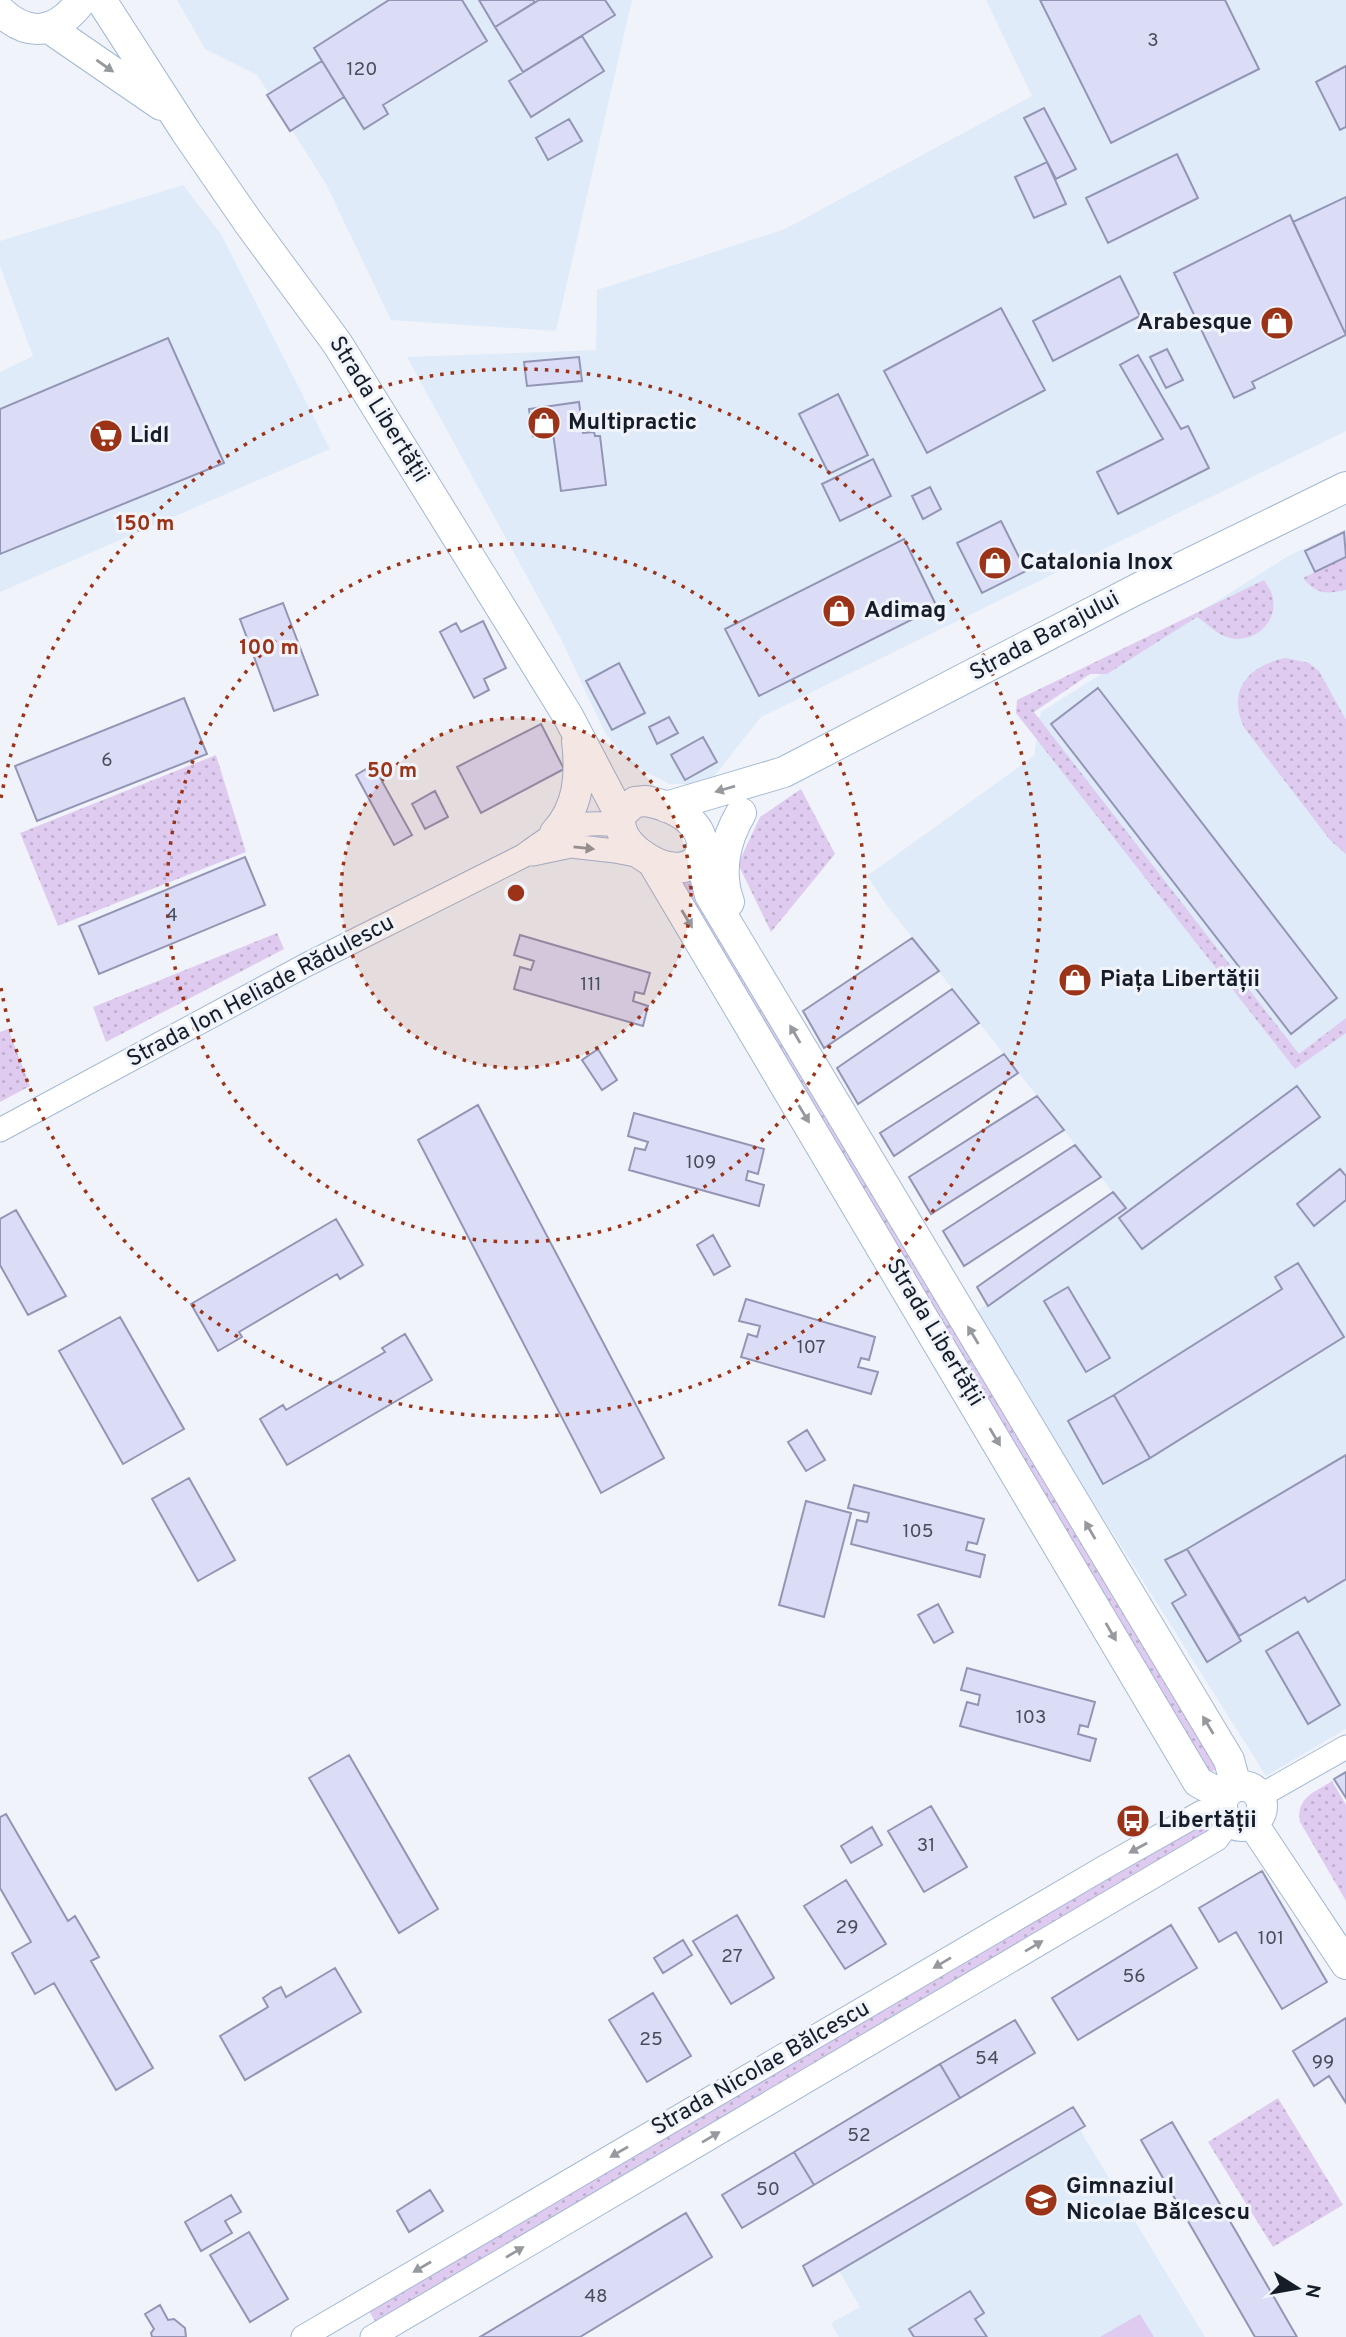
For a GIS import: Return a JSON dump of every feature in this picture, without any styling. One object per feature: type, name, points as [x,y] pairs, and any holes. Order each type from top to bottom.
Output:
[{"type":"main road","points":[[0,12],[12,22],[26,27],[49,27],[69,18],[82,0]]},
{"type":"main road","name":"Strada Libertății","points":[[101,0],[248,222],[337,343],[571,723],[638,812],[696,825],[701,836],[701,851],[710,895],[1229,1760],[1237,1806]]},
{"type":"main road","name":"Strada Libertății","points":[[49,27],[174,114]]},
{"type":"main road","name":"Strada Barajului","points":[[638,812],[784,772],[1137,589],[1346,487]]},
{"type":"main road","points":[[555,832],[564,823],[572,808],[579,784],[571,723]]},
{"type":"main road","name":"Strada Barajului","points":[[701,851],[784,772]]},
{"type":"main road","name":"Strada Libertății","points":[[638,812],[623,835],[649,859],[1198,1782],[1237,1806],[1346,1964]]},
{"type":"main road","points":[[741,813],[727,844],[723,867],[726,894],[748,958]]},
{"type":"main road","points":[[649,859],[680,868],[690,866],[701,851]]},
{"type":"street","name":"Strada Ion Heliade Rădulescu","points":[[0,1130],[306,965],[523,856],[555,832],[638,812]]},
{"type":"street","name":"Strada Ion Heliade Rădulescu","points":[[523,856],[571,846],[615,851],[649,859]]},
{"type":"street","points":[[1237,1806],[1346,1747]]},
{"type":"street","name":"Strada Nicolae Bălcescu","points":[[303,2337],[331,2330],[363,2301],[1202,1812],[1237,1806]]},
{"type":"street","name":"Strada Nicolae Bălcescu","points":[[380,2335],[1217,1839],[1237,1806]]},
{"type":"street","points":[[989,1935],[1005,1963]]},
{"type":"street","points":[[363,2301],[380,2335]]},
{"type":"shaded area","points":[[177,0],[632,0],[556,331],[391,320],[326,184],[257,75],[205,49]]},
{"type":"shaded area","points":[[986,0],[1346,0],[1346,431],[761,717],[708,784],[669,784],[631,764],[605,733],[562,641],[407,357],[596,350],[597,290],[785,229],[1032,96]]},
{"type":"shaded area","points":[[183,185],[221,234],[330,449],[0,592],[0,372],[33,356],[0,266],[0,241]]},
{"type":"shaded area","points":[[1346,529],[1346,1729],[1266,1776],[974,1313],[1125,1208],[888,907],[867,876],[1034,756],[1041,712],[1290,555]]},
{"type":"shaded area","points":[[1346,557],[1346,590],[1322,592],[1313,588],[1303,578]]},
{"type":"shaded area","points":[[1264,580],[1270,589],[1274,605],[1269,622],[1256,634],[1239,639],[1225,637],[1197,617],[1107,674],[1090,674],[1034,712],[1299,1054],[1346,1018],[1346,1033],[1295,1069],[1016,713],[1017,700]]},
{"type":"shaded area","points":[[1285,658],[1309,663],[1319,671],[1346,720],[1346,854],[1330,840],[1245,729],[1240,716],[1239,692],[1244,683],[1260,667]]},
{"type":"shaded area","points":[[216,755],[246,852],[58,926],[20,833]]},
{"type":"shaded area","points":[[801,789],[835,854],[771,932],[738,864],[760,817]]},
{"type":"shaded area","points":[[690,865],[1229,1760],[1198,1782],[667,866]]},
{"type":"shaded area","points":[[277,933],[284,949],[106,1042],[93,1007]]},
{"type":"shaded area","points":[[8,1029],[30,1086],[0,1102],[0,1032]]},
{"type":"shaded area","points":[[1332,1781],[1346,1805],[1346,1901],[1300,1822],[1299,1814],[1308,1797]]},
{"type":"shaded area","points":[[1202,1812],[1217,1839],[381,2331],[363,2301]]},
{"type":"shaded area","points":[[1278,2098],[1343,2205],[1273,2247],[1208,2142]]},
{"type":"shaded area","name":"Gimnaziul Nicolae Bălcescu","points":[[1080,2130],[1205,2337],[839,2337],[831,2323],[860,2307],[839,2271]]},
{"type":"shaded area","points":[[1140,2314],[1154,2337],[1100,2337]]},
{"type":"building","points":[[389,0],[462,0],[487,41],[383,105],[388,114],[364,129],[314,48]]},
{"type":"building","points":[[479,0],[533,0],[535,2],[495,27]]},
{"type":"building","points":[[539,0],[605,0],[615,15],[523,72],[495,27]]},
{"type":"building","points":[[1040,0],[1225,0],[1259,69],[1111,143]]},
{"type":"building","points":[[582,36],[604,71],[531,117],[509,81]]},
{"type":"building","points":[[322,61],[344,97],[290,131],[267,95]]},
{"type":"building","points":[[1346,66],[1346,127],[1340,130],[1316,82]]},
{"type":"building","points":[[1044,108],[1076,169],[1056,179],[1024,118]]},
{"type":"building","points":[[569,119],[582,141],[548,160],[536,138]]},
{"type":"building","points":[[1177,154],[1198,198],[1108,243],[1086,198]]},
{"type":"building","points":[[1047,162],[1066,204],[1034,218],[1015,177]]},
{"type":"building","points":[[1346,197],[1346,335],[1293,222]]},
{"type":"building","points":[[1290,215],[1346,335],[1252,382],[1255,388],[1234,398],[1174,273]]},
{"type":"building","points":[[1120,276],[1140,316],[1053,361],[1033,321]]},
{"type":"building","points":[[1001,308],[1045,390],[927,453],[884,371]]},
{"type":"building","name":"Lidl","points":[[168,338],[224,463],[0,554],[0,409]]},
{"type":"building","points":[[1167,349],[1183,380],[1166,388],[1150,357]]},
{"type":"building","points":[[1138,355],[1181,429],[1188,426],[1209,468],[1118,514],[1097,472],[1163,439],[1120,365]]},
{"type":"building","points":[[579,357],[582,381],[527,386],[524,362]]},
{"type":"building","points":[[838,394],[868,455],[829,474],[799,414]]},
{"type":"building","points":[[579,402],[583,433],[594,432],[595,436],[600,436],[606,485],[561,491],[553,433],[533,436],[529,409]]},
{"type":"building","points":[[873,459],[891,496],[840,521],[822,484]]},
{"type":"building","points":[[930,487],[941,509],[923,519],[912,496]]},
{"type":"building","points":[[1001,521],[1026,571],[982,593],[957,543]]},
{"type":"building","points":[[1344,532],[1346,557],[1315,572],[1305,551]]},
{"type":"building","points":[[904,539],[937,607],[759,696],[725,629]]},
{"type":"building","points":[[283,603],[318,695],[274,711],[240,619]]},
{"type":"building","points":[[483,621],[506,668],[484,679],[489,690],[474,698],[440,632],[456,623],[461,632]]},
{"type":"building","points":[[619,663],[645,713],[612,730],[586,681]]},
{"type":"building","points":[[1098,688],[1337,998],[1291,1034],[1051,724]]},
{"type":"building","points":[[184,698],[207,754],[37,821],[15,766]]},
{"type":"building","points":[[669,717],[678,733],[657,744],[649,727]]},
{"type":"building","points":[[541,724],[564,769],[481,813],[457,767]]},
{"type":"building","points":[[703,737],[717,762],[685,780],[671,755]]},
{"type":"building","points":[[373,765],[412,835],[394,845],[356,775]]},
{"type":"building","points":[[435,791],[448,817],[425,829],[412,804]]},
{"type":"building","points":[[245,857],[265,905],[99,974],[79,926]]},
{"type":"building","points":[[520,935],[650,973],[644,994],[635,992],[633,1001],[648,1006],[643,1026],[514,989],[520,967],[531,970],[534,961],[514,955]]},
{"type":"building","points":[[912,938],[939,971],[824,1048],[803,1011]]},
{"type":"building","points":[[952,989],[979,1023],[858,1104],[837,1068]]},
{"type":"building","points":[[598,1049],[617,1080],[602,1090],[582,1060]]},
{"type":"building","points":[[1004,1054],[1018,1073],[894,1156],[880,1133]]},
{"type":"building","points":[[1297,1086],[1320,1117],[1142,1249],[1119,1218]]},
{"type":"building","points":[[1037,1096],[1064,1130],[931,1214],[909,1177]]},
{"type":"building","points":[[478,1105],[664,1458],[601,1493],[418,1140]]},
{"type":"building","points":[[634,1113],[764,1149],[758,1174],[748,1171],[746,1180],[764,1185],[759,1206],[629,1170],[635,1148],[645,1150],[648,1142],[628,1136]]},
{"type":"building","points":[[1075,1145],[1101,1177],[964,1266],[943,1231]]},
{"type":"building","points":[[1340,1169],[1346,1176],[1346,1200],[1314,1226],[1297,1204]]},
{"type":"building","points":[[1113,1192],[1126,1208],[988,1306],[977,1287]]},
{"type":"building","points":[[16,1210],[66,1296],[28,1315],[0,1265],[0,1219]]},
{"type":"building","points":[[336,1219],[363,1265],[340,1279],[337,1274],[239,1332],[242,1337],[218,1351],[191,1304]]},
{"type":"building","points":[[713,1235],[730,1266],[714,1275],[697,1245]]},
{"type":"building","points":[[1298,1263],[1344,1337],[1150,1458],[1114,1395],[1282,1289],[1275,1277]]},
{"type":"building","points":[[1068,1287],[1110,1358],[1086,1372],[1044,1301]]},
{"type":"building","points":[[746,1299],[875,1337],[869,1360],[861,1358],[858,1367],[878,1372],[871,1394],[741,1357],[748,1334],[757,1337],[760,1326],[739,1321]]},
{"type":"building","points":[[120,1317],[184,1429],[123,1464],[59,1351]]},
{"type":"building","points":[[405,1334],[432,1380],[287,1465],[260,1419],[283,1405],[286,1410],[385,1352],[382,1348]]},
{"type":"building","points":[[1114,1395],[1150,1458],[1103,1484],[1068,1421]]},
{"type":"building","points":[[807,1430],[825,1460],[806,1471],[788,1442]]},
{"type":"building","points":[[1346,1455],[1346,1579],[1308,1602],[1305,1597],[1239,1636],[1187,1549]]},
{"type":"building","points":[[189,1478],[235,1560],[198,1581],[152,1499]]},
{"type":"building","points":[[854,1485],[984,1519],[977,1544],[968,1542],[966,1550],[985,1555],[980,1577],[851,1544],[857,1520],[867,1522],[869,1513],[848,1508]]},
{"type":"building","points":[[806,1501],[851,1513],[824,1617],[779,1605]]},
{"type":"building","points":[[1187,1549],[1241,1641],[1207,1662],[1172,1603],[1186,1595],[1165,1560]]},
{"type":"building","points":[[938,1604],[953,1632],[934,1643],[918,1615]]},
{"type":"building","points":[[1298,1632],[1340,1705],[1308,1724],[1266,1651]]},
{"type":"building","points":[[967,1668],[1095,1702],[1088,1727],[1080,1725],[1078,1734],[1096,1739],[1090,1761],[960,1726],[967,1702],[978,1705],[980,1695],[961,1690]]},
{"type":"building","points":[[349,1755],[438,1909],[399,1933],[309,1778]]},
{"type":"building","points":[[1346,1772],[1346,1798],[1334,1779]]},
{"type":"building","points":[[931,1806],[967,1867],[924,1892],[888,1831]]},
{"type":"building","points":[[6,1814],[68,1921],[75,1916],[99,1957],[91,1961],[153,2068],[116,2090],[54,1983],[35,1994],[12,1953],[31,1942],[0,1888],[0,1817]]},
{"type":"building","points":[[872,1827],[882,1845],[851,1863],[841,1846]]},
{"type":"building","points":[[1262,1871],[1327,1982],[1282,2009],[1236,1932],[1219,1942],[1199,1908]]},
{"type":"building","points":[[846,1880],[886,1944],[845,1969],[804,1906]]},
{"type":"building","points":[[737,1915],[774,1978],[731,2004],[693,1941]]},
{"type":"building","points":[[1171,1925],[1197,1968],[1078,2040],[1052,1998]]},
{"type":"building","points":[[683,1940],[692,1955],[663,1973],[654,1958]]},
{"type":"building","points":[[335,1968],[361,2012],[245,2080],[220,2036],[268,2007],[263,1998],[273,1991],[281,1987],[286,1997]]},
{"type":"building","points":[[653,1993],[691,2056],[647,2082],[609,2020]]},
{"type":"building","points":[[1346,2018],[1346,2103],[1329,2076],[1314,2086],[1293,2051]]},
{"type":"building","points":[[1015,2020],[1035,2053],[960,2098],[940,2064]]},
{"type":"building","points":[[940,2064],[960,2098],[814,2185],[794,2152]]},
{"type":"building","points":[[1073,2107],[1085,2126],[813,2286],[803,2266]]},
{"type":"building","points":[[1172,2122],[1297,2337],[1255,2337],[1141,2140]]},
{"type":"building","points":[[794,2152],[814,2185],[742,2228],[722,2195]]},
{"type":"building","points":[[430,2190],[443,2211],[409,2232],[397,2211]]},
{"type":"building","points":[[231,2195],[241,2212],[225,2221],[232,2233],[201,2251],[185,2222]]},
{"type":"building","points":[[686,2213],[712,2257],[580,2337],[480,2337]]},
{"type":"building","points":[[249,2232],[288,2299],[250,2322],[210,2255]]},
{"type":"building","points":[[970,2291],[984,2313],[975,2319],[987,2337],[914,2337],[909,2329]]},
{"type":"building","points":[[160,2305],[168,2320],[174,2319],[185,2328],[186,2337],[152,2337],[154,2329],[145,2314]]},
{"type":"place","name":"Arabesque","points":[[1277,323]]},
{"type":"place","name":"Multipractic","points":[[544,423]]},
{"type":"place","name":"Lidl","points":[[106,436]]},
{"type":"place","name":"Catalonia Inox","points":[[995,563]]},
{"type":"place","name":"Adimag","points":[[839,611]]},
{"type":"place","name":"Piața Libertății","points":[[1075,980]]},
{"type":"place","name":"Libertății","points":[[1133,1821]]},
{"type":"place","name":"Gimnaziul Nicolae Bălcescu","points":[[1041,2200]]}]
